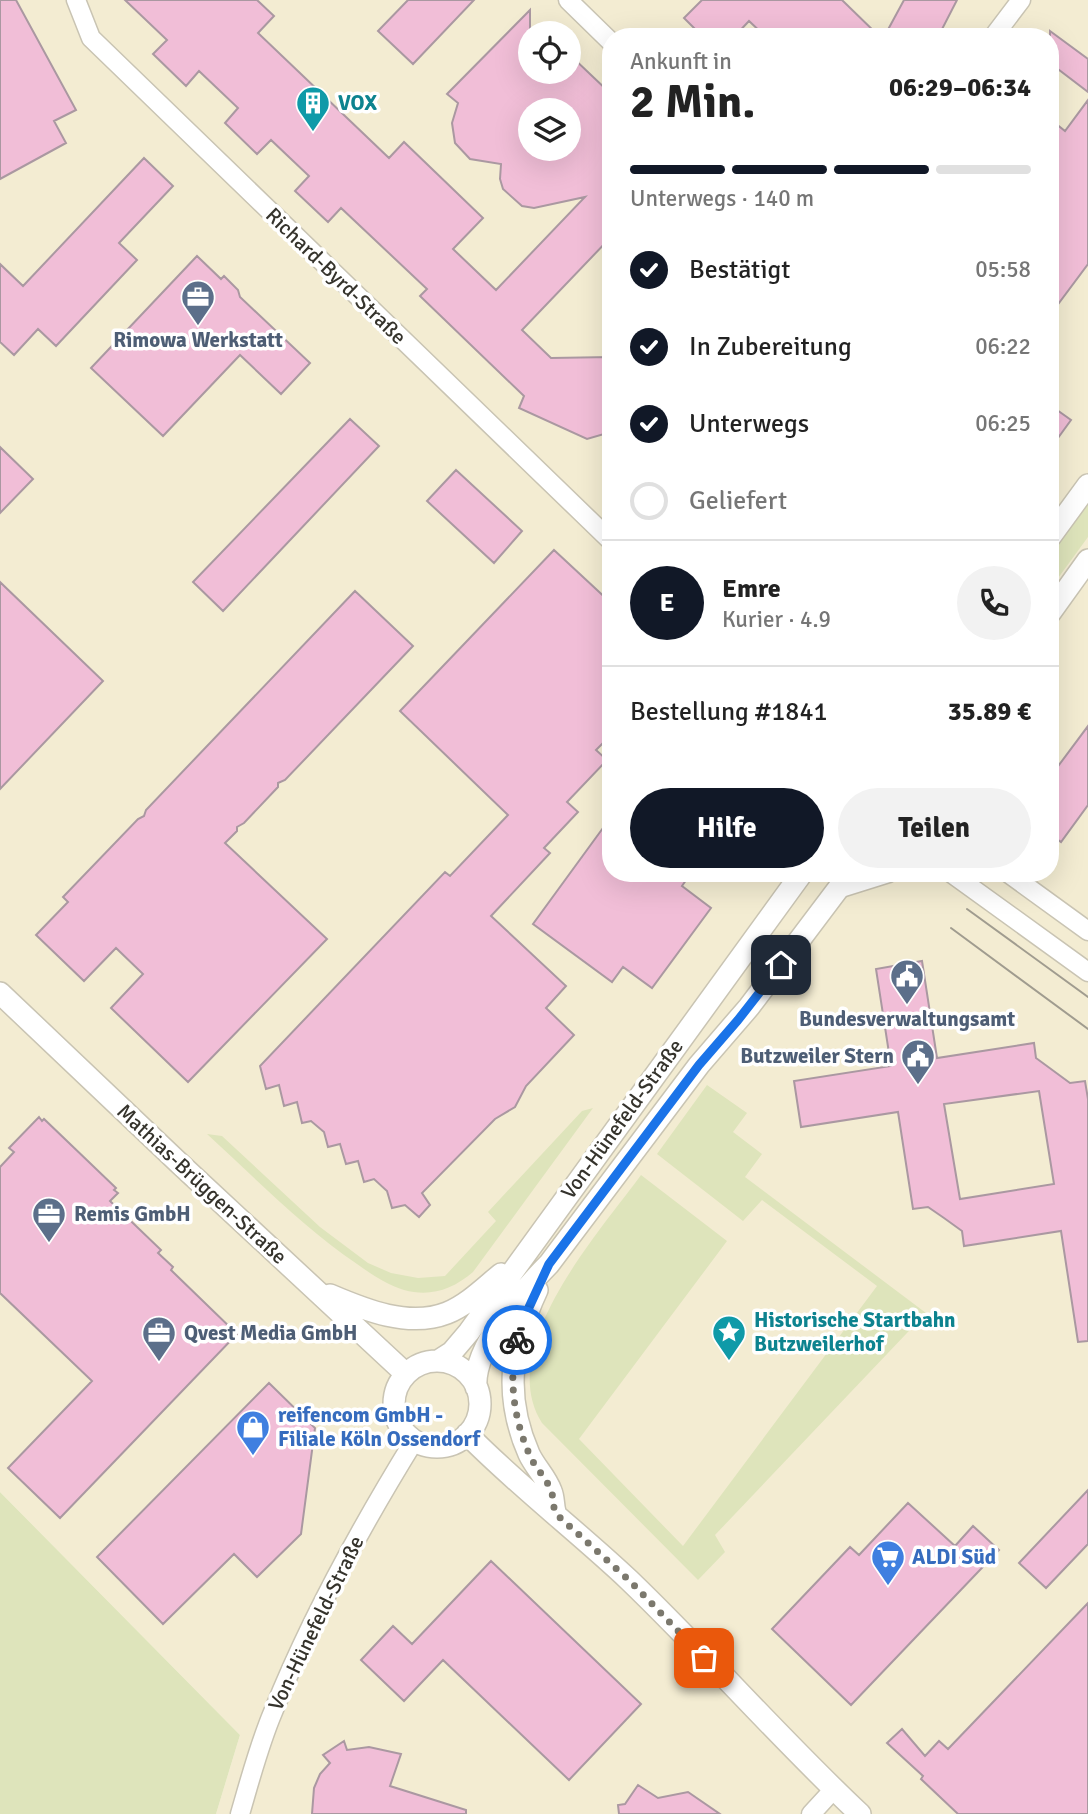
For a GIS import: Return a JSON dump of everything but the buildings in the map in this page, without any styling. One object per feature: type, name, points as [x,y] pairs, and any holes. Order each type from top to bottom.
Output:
[{"type":"street","name":"Richard-Byrd-Straße","points":[[76,0],[91,38],[602,532]]},
{"type":"street","points":[[568,0],[602,33]]},
{"type":"street","points":[[1000,28],[1021,0]]},
{"type":"street","points":[[1059,525],[1088,485]]},
{"type":"street","points":[[1059,600],[1088,560]]},
{"type":"street","name":"Von-Hünefeld-Straße","points":[[438,1361],[461,1341],[795,882]]},
{"type":"street","name":"Von-Hünefeld-Straße","points":[[476,1387],[475,1374],[487,1344],[530,1284],[549,1264],[699,1065],[749,1007],[843,882]]},
{"type":"street","points":[[960,882],[1088,972]]},
{"type":"street","points":[[1021,882],[1088,930]]},
{"type":"street","name":"Mathias-Brüggen-Straße","points":[[0,993],[149,1136],[406,1374]]},
{"type":"street","points":[[310,1284],[346,1302],[382,1314],[408,1319],[439,1316],[450,1313],[473,1298],[503,1272],[545,1226]]},
{"type":"street","points":[[549,1264],[520,1331],[512,1374],[522,1433],[535,1465],[553,1495],[555,1513]]},
{"type":"street","points":[[438,1361],[452,1364],[466,1373],[476,1387],[480,1404],[477,1421],[467,1434],[456,1442],[438,1447],[415,1441],[403,1430],[393,1408],[394,1395],[406,1374],[415,1367],[438,1361]]},
{"type":"street","points":[[467,1434],[630,1581],[860,1814]]},
{"type":"street","name":"Von-Hünefeld-Straße","points":[[240,1814],[271,1714],[316,1616],[352,1545],[415,1441]]},
{"type":"street","points":[[811,1814],[834,1789]]},
{"type":"shaded area","points":[[0,0],[1088,0],[1088,1814],[216,1814],[240,1735],[0,1492]]},
{"type":"green space","points":[[1088,499],[1088,537],[1059,577],[1059,539]]},
{"type":"green space","points":[[707,1085],[747,1113],[733,1132],[762,1154],[745,1177],[926,1313],[715,1535],[725,1552],[698,1580],[542,1423],[531,1393],[531,1361],[541,1327],[558,1293],[579,1259],[641,1175],[727,1241],[579,1439],[683,1546],[877,1286],[762,1200],[743,1221],[657,1154]]},
{"type":"green space","points":[[593,1108],[473,1272],[449,1287],[423,1293],[398,1288],[379,1279],[337,1250],[207,1134],[222,1136],[320,1227],[368,1263],[391,1273],[418,1278],[445,1276],[496,1221],[488,1212],[582,1111]]},
{"type":"green space","points":[[0,1492],[240,1735],[216,1814],[0,1814]]},
{"type":"tram line","points":[[967,909],[1088,997]]},
{"type":"tram line","points":[[951,928],[1088,1029]]},
{"type":"way so far","points":[[517,1340],[512,1374],[515,1404],[528,1451],[553,1495],[555,1513],[630,1581],[704,1658]]},
{"type":"place","name":"VOX","points":[[313,133]]},
{"type":"place","name":"Rimowa Werkstatt","points":[[198,327]]},
{"type":"place","name":"Bundesverwaltungsamt","points":[[907,1006]]},
{"type":"place","name":"Butzweiler Stern","points":[[918,1086]]},
{"type":"place","name":"Remis GmbH","points":[[49,1244]]},
{"type":"place","name":"Historische Startbahn Butzweilerhof","points":[[729,1362]]},
{"type":"place","name":"Qvest Media GmbH","points":[[159,1363]]},
{"type":"place","name":"reifencom GmbH - Filiale Köln Ossendorf","points":[[253,1457]]},
{"type":"place","name":"ALDI Süd","points":[[888,1587]]},
{"type":"route","points":[[517,1340],[549,1264],[699,1065],[781,965]]}]
